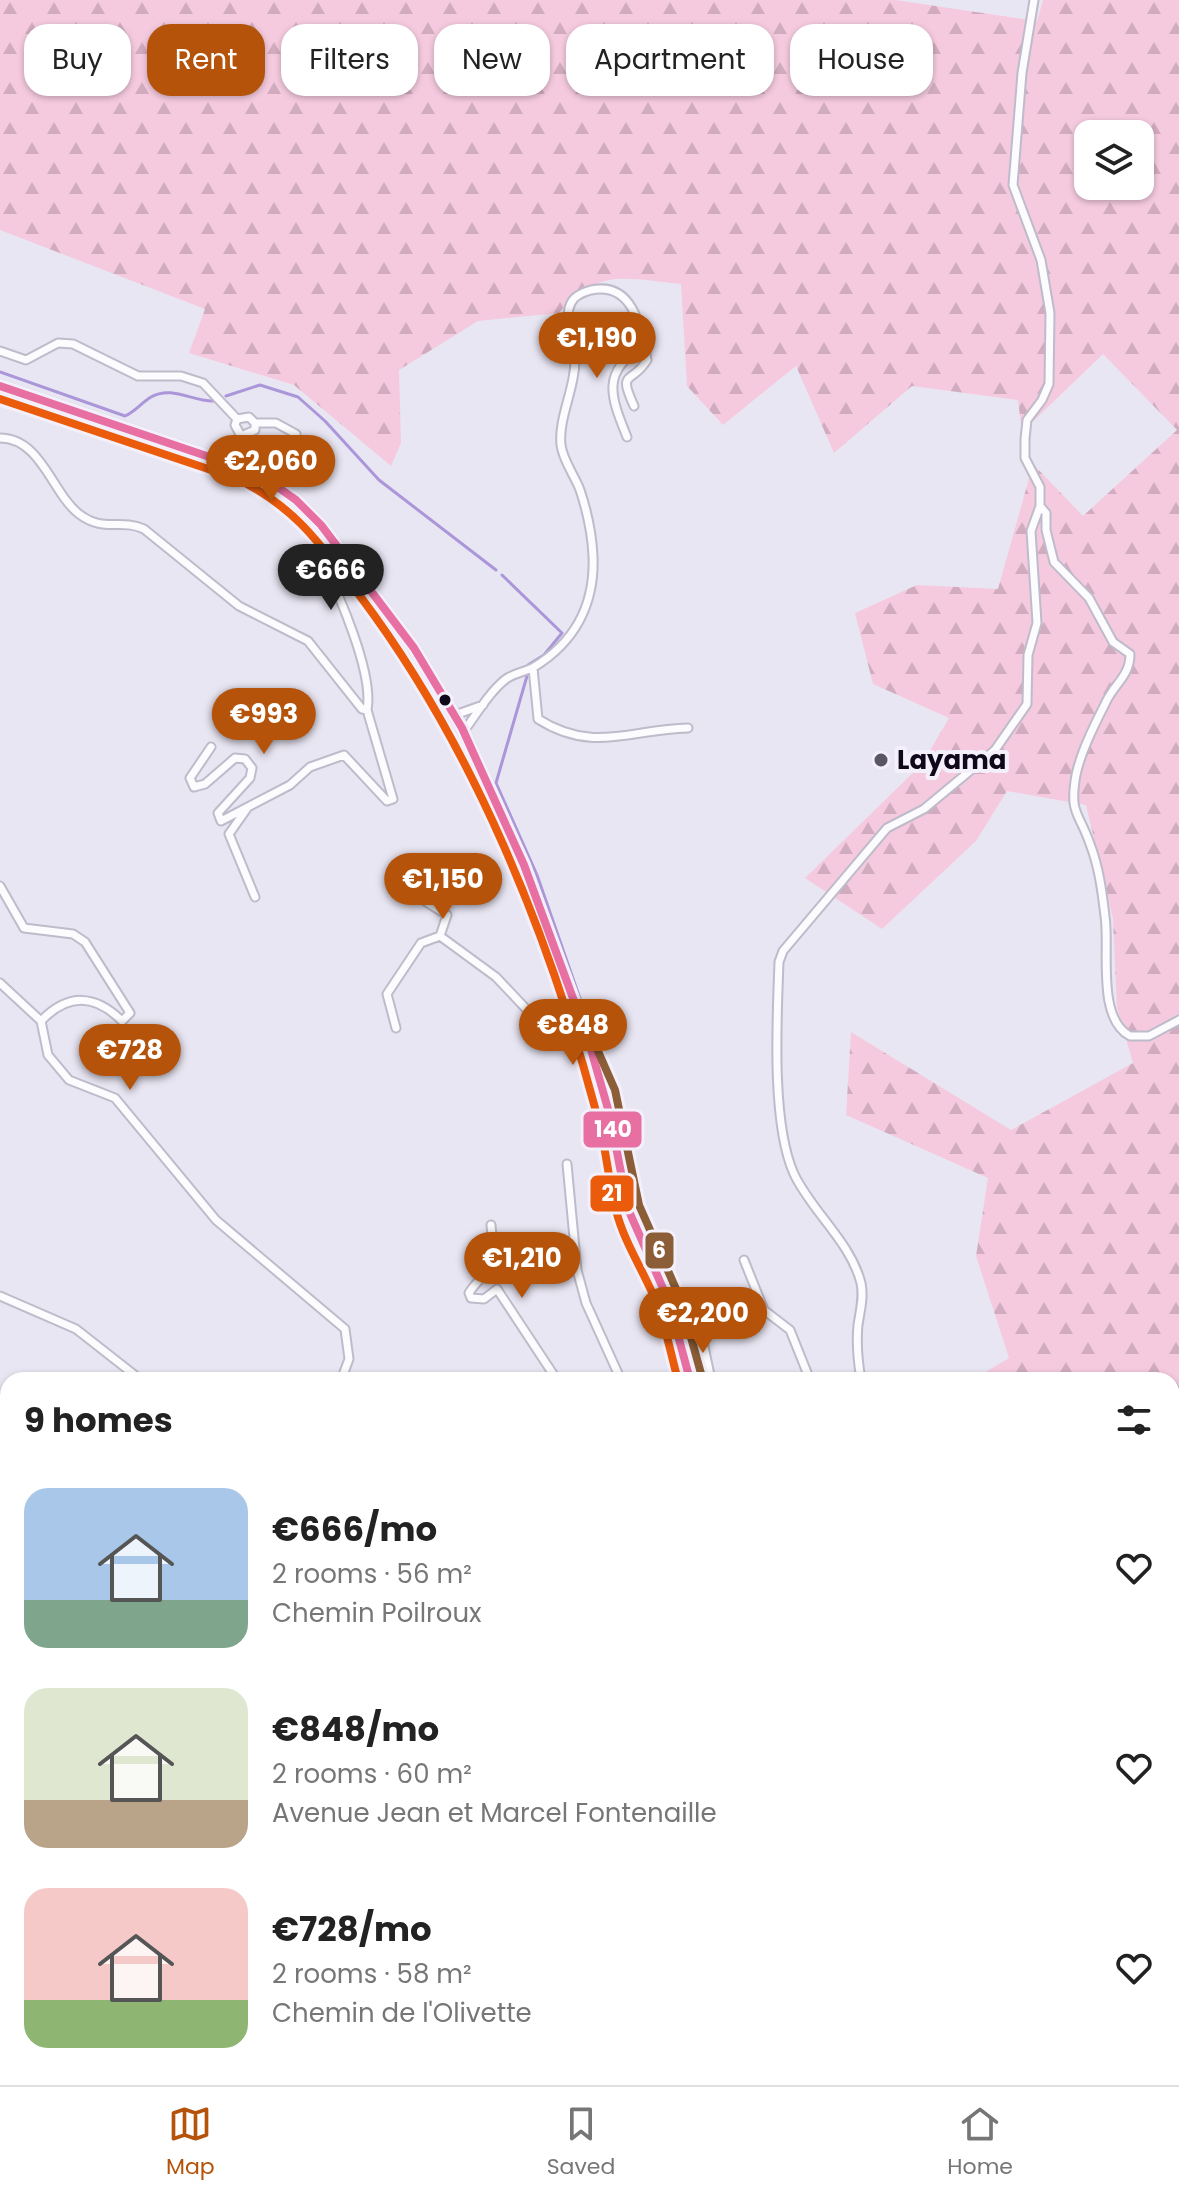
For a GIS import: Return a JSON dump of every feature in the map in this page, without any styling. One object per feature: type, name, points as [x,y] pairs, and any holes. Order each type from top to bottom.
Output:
[{"type":"main road","points":[[0,386],[239,467],[269,481],[296,500],[321,525],[376,595],[436,680],[501,807],[557,960],[604,1094],[628,1209],[669,1302],[688,1372]]},
{"type":"main road","points":[[557,960],[568,1006],[604,1094]]},
{"type":"main road","points":[[680,1337],[682,1372]]},
{"type":"street","points":[[860,1372],[857,1347],[863,1298],[861,1282],[831,1228],[798,1182],[788,1155],[777,1075],[779,962],[783,951],[887,828],[924,809],[995,750],[1027,704],[1028,655],[1037,623],[1031,531],[1040,506],[1040,487],[1025,458],[1025,439],[1027,420],[1049,384],[1050,313],[1041,260],[1013,185],[1022,73],[1034,0]]},
{"type":"street","points":[[463,730],[503,681],[533,668],[565,643],[582,622],[593,559],[580,491],[561,449],[561,427],[574,386],[575,355],[568,325],[570,303],[588,291],[604,289],[622,295],[635,310],[647,360],[626,378],[624,385],[634,406]]},
{"type":"street","points":[[0,351],[26,360],[58,343],[73,344],[138,376],[181,376],[203,383],[237,419]]},
{"type":"street","points":[[627,437],[612,391],[614,372],[625,356],[644,345]]},
{"type":"street","points":[[237,419],[249,417],[255,423],[276,423],[296,434]]},
{"type":"street","points":[[237,419],[235,425],[241,436],[251,434],[255,423]]},
{"type":"street","points":[[0,438],[25,447],[77,513],[98,526],[134,524],[144,529],[239,606],[308,641],[362,709],[367,710]]},
{"type":"street","points":[[1040,506],[1046,513],[1047,541],[1054,562],[1089,598],[1113,642],[1130,654],[1127,674],[1107,699],[1081,759],[1073,791],[1075,815],[1089,840],[1098,869],[1106,920],[1110,1006],[1120,1028],[1130,1036],[1149,1036],[1179,1020]]},
{"type":"street","points":[[211,747],[193,771],[191,783],[199,788],[230,760],[245,759],[252,768],[250,778],[218,816],[226,821],[290,785],[310,767],[344,755],[381,797],[387,801],[393,799],[367,710],[367,688],[346,607],[322,561],[324,554],[330,555],[358,586],[376,595]]},
{"type":"street","points":[[533,668],[538,719],[552,728],[605,740],[688,728]]},
{"type":"street","points":[[455,715],[485,704]]},
{"type":"street","points":[[248,807],[229,834],[255,897]]},
{"type":"street","points":[[0,886],[24,928],[73,934],[85,942],[130,1013],[122,1021],[90,999],[74,999],[54,1007],[41,1021]]},
{"type":"street","points":[[425,901],[447,915],[440,936]]},
{"type":"street","points":[[440,936],[496,977],[530,1013],[539,1016],[568,1006]]},
{"type":"street","points":[[396,1028],[387,994],[421,943],[440,936]]},
{"type":"street","points":[[0,983],[41,1021],[48,1055],[69,1080],[115,1098],[216,1220],[345,1329],[349,1359],[347,1372]]},
{"type":"street","points":[[567,1164],[577,1270],[586,1303],[617,1372]]},
{"type":"street","points":[[491,1225],[493,1243],[484,1275],[473,1287],[471,1298],[484,1299],[497,1289],[552,1372]]},
{"type":"street","points":[[744,1260],[764,1310],[790,1330],[807,1372]]},
{"type":"street","points":[[0,1296],[76,1329],[131,1372]]},
{"type":"street","points":[[688,1296],[702,1337],[709,1372]]},
{"type":"green space","points":[[0,0],[895,0],[1037,21],[1043,0],[1179,0],[1179,1372],[985,1372],[1009,1358],[976,1256],[988,1178],[846,1115],[851,1032],[1011,1130],[1133,1063],[1117,1008],[1113,919],[1086,805],[1007,791],[976,841],[882,929],[805,878],[922,764],[949,718],[873,684],[855,613],[917,585],[998,589],[1033,464],[1083,516],[1177,430],[1103,354],[1022,432],[1018,400],[912,386],[834,453],[796,366],[723,425],[687,386],[681,284],[629,279],[614,279],[587,288],[559,313],[478,321],[399,370],[401,443],[391,466],[294,385],[189,353],[205,309],[0,230]]},
{"type":"waterway","points":[[0,372],[125,416],[159,394],[175,393],[214,401]]},
{"type":"waterway","points":[[226,396],[260,385],[298,397],[325,421],[379,480],[496,570]]},
{"type":"waterway","points":[[502,575],[562,633],[544,655],[528,665]]},
{"type":"waterway","points":[[527,676],[496,783],[537,875],[585,1013]]},
{"type":"waterway","points":[[596,1045],[617,1110]]},
{"type":"waterway","points":[[619,1119],[630,1177]]},
{"type":"transit line","name":"140","points":[[0,386],[239,467],[269,481],[296,500],[321,525],[414,648],[462,728],[524,865],[588,1039],[610,1116],[628,1209],[669,1302],[688,1372]]},
{"type":"transit line","name":"21","points":[[0,399],[235,478],[256,489],[305,528],[360,596],[401,654],[472,778],[531,911],[578,1047],[600,1127],[620,1222],[657,1304],[676,1372]]},
{"type":"transit line","name":"6","points":[[613,1025],[590,1033],[615,1090],[639,1205],[680,1298],[701,1372]]},
{"type":"place","name":"Layama","points":[[881,760]]}]
